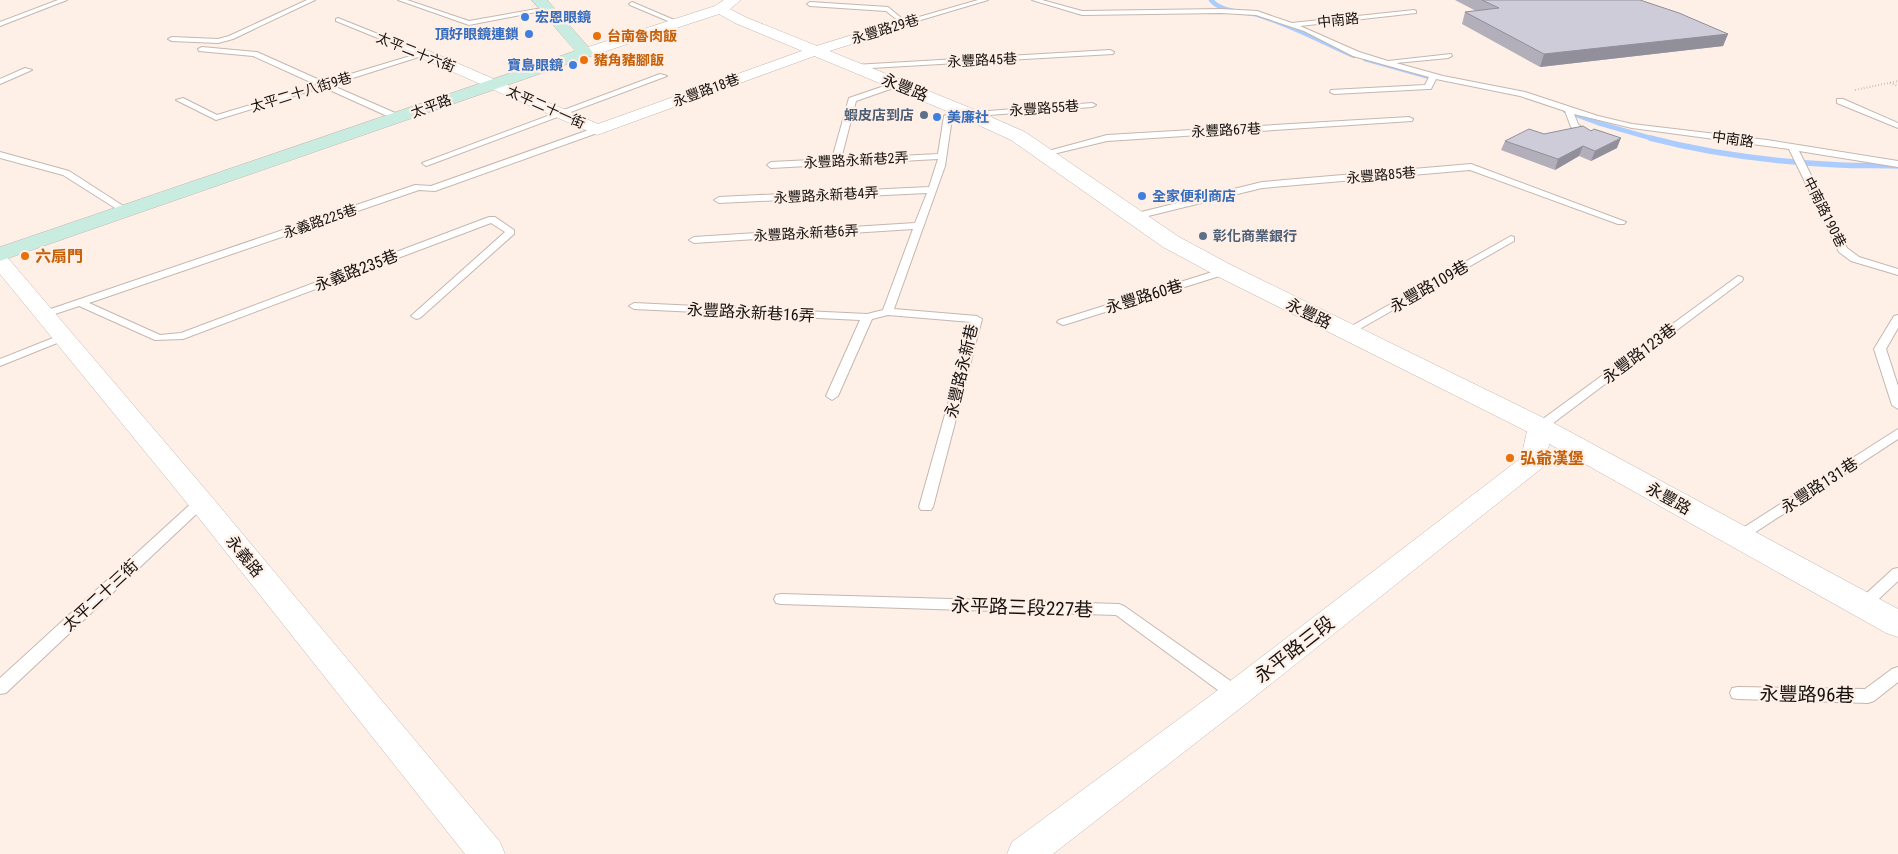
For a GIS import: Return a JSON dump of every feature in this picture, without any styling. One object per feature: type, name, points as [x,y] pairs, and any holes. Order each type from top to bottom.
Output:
[{"type":"main road","points":[[543,4],[585,53]]},
{"type":"main road","name":"太平路","points":[[0,254],[585,53]]},
{"type":"street","name":"太平路","points":[[585,53],[677,23],[724,3]]},
{"type":"street","name":"永豐路","points":[[724,3],[740,20],[967,113],[1018,136],[1046,153],[1172,242],[1225,271],[1540,427],[1898,624]]},
{"type":"street","name":"永豐路29巷","points":[[815,51],[904,23]]},
{"type":"street","name":"永豐路18巷","points":[[597,130],[815,51]]},
{"type":"street","name":"太平二十六街","points":[[424,54],[494,84]]},
{"type":"street","name":"太平二十一街","points":[[494,84],[597,130]]},
{"type":"street","name":"永義路","points":[[0,261],[43,315],[201,502],[487,854]]},
{"type":"street","name":"永平路三段","points":[[1030,853],[1533,462],[1540,427]]},
{"type":"lane","points":[[0,24],[64,0]]},
{"type":"lane","points":[[172,39],[218,41],[231,38],[312,0]]},
{"type":"lane","points":[[401,0],[469,23],[543,4]]},
{"type":"lane","name":"永豐路29巷","points":[[904,23],[986,0]]},
{"type":"lane","name":"中南路","points":[[1035,0],[1082,13],[1238,11],[1257,13],[1293,25],[1356,54],[1433,76],[1522,94],[1571,118],[1587,136]]},
{"type":"lane","points":[[632,4],[677,23]]},
{"type":"lane","points":[[810,4],[888,10],[904,23]]},
{"type":"lane","name":"中南路","points":[[1293,25],[1414,12]]},
{"type":"lane","name":"太平二十六街","points":[[338,20],[424,54]]},
{"type":"lane","points":[[202,49],[254,54],[399,118]]},
{"type":"lane","name":"永豐路45巷","points":[[854,67],[1110,52]]},
{"type":"lane","name":"太平二十八街9巷","points":[[180,100],[216,118],[424,54]]},
{"type":"lane","name":"中南路","points":[[1384,62],[1448,56]]},
{"type":"lane","points":[[0,82],[28,70]]},
{"type":"lane","points":[[426,163],[663,76]]},
{"type":"lane","points":[[1334,92],[1428,87],[1433,76]]},
{"type":"lane","points":[[836,161],[852,100],[896,84]]},
{"type":"lane","points":[[1840,101],[1898,126]]},
{"type":"lane","name":"永豐路55巷","points":[[967,113],[1092,105]]},
{"type":"lane","points":[[888,312],[941,166],[948,116],[967,113]]},
{"type":"lane","name":"中南路","points":[[1571,118],[1596,118],[1632,126],[1898,164]]},
{"type":"lane","name":"永豐路67巷","points":[[1046,153],[1107,138],[1409,119]]},
{"type":"lane","name":"永義路225巷","points":[[43,315],[418,187],[432,189],[597,130]]},
{"type":"lane","name":"中南路190巷","points":[[1793,148],[1843,250],[1855,259],[1898,272]]},
{"type":"lane","points":[[0,155],[66,173],[126,211]]},
{"type":"lane","name":"永豐路永新巷2弄","points":[[770,164],[942,156]]},
{"type":"lane","name":"永豐路85巷","points":[[1136,216],[1262,185],[1471,167],[1621,222]]},
{"type":"lane","name":"永豐路永新巷4弄","points":[[720,200],[933,190]]},
{"type":"lane","name":"永義路235巷","points":[[81,303],[160,338],[184,336],[492,219],[512,232],[416,316]]},
{"type":"lane","name":"永豐路永新巷6弄","points":[[694,240],[919,226]]},
{"type":"lane","name":"永豐路109巷","points":[[1348,332],[1511,239]]},
{"type":"lane","name":"永豐路60巷","points":[[1063,322],[1225,271]]},
{"type":"lane","name":"永豐路123巷","points":[[1540,427],[1738,279]]},
{"type":"lane","name":"永豐路永新巷16弄","points":[[634,306],[867,318]]},
{"type":"lane","name":"永豐路永新巷","points":[[867,318],[888,312],[977,319],[926,507]]},
{"type":"lane","points":[[832,396],[867,318]]},
{"type":"lane","points":[[1898,318],[1880,350],[1898,405]]},
{"type":"lane","points":[[0,362],[62,337]]},
{"type":"lane","name":"永豐路131巷","points":[[1740,536],[1898,433]]},
{"type":"lane","name":"太平二十三街","points":[[0,688],[201,502]]},
{"type":"lane","points":[[1863,605],[1898,573]]},
{"type":"lane","name":"永平路三段227巷","points":[[781,599],[1119,610],[1236,694]]},
{"type":"lane","name":"永豐路96巷","points":[[1738,692],[1868,696],[1898,673]]},
{"type":"path","points":[[1852,90],[1898,81]]},
{"type":"path","points":[[1889,83],[1898,86]]},
{"type":"building","points":[[1482,0],[1640,0],[1679,13],[1728,34],[1544,54],[1465,12],[1499,8]]},
{"type":"building","points":[[1583,126],[1591,131],[1594,129],[1621,138],[1595,151],[1583,146],[1558,159],[1505,141],[1529,129],[1544,134]]},
{"type":"waterway","points":[[1211,0],[1221,7],[1258,15],[1282,24],[1354,56]]},
{"type":"waterway","points":[[1365,59],[1433,78]]},
{"type":"waterway","points":[[1565,111],[1598,123],[1654,139]]},
{"type":"waterway","points":[[1650,138],[1696,149],[1792,162],[1898,166]]},
{"type":"place","name":"宏恩眼鏡","points":[[525,17]]},
{"type":"place","name":"頂好眼鏡連鎖","points":[[529,34]]},
{"type":"place","name":"台南魯肉飯","points":[[597,36]]},
{"type":"place","name":"豬角豬腳飯","points":[[584,60]]},
{"type":"place","name":"寶島眼鏡","points":[[573,65]]},
{"type":"place","name":"蝦皮店到店","points":[[924,115]]},
{"type":"place","name":"美廉社","points":[[937,117]]},
{"type":"place","name":"全家便利商店","points":[[1142,196]]},
{"type":"place","name":"彰化商業銀行","points":[[1203,236]]},
{"type":"place","name":"六扇門","points":[[25,256]]},
{"type":"place","name":"弘爺漢堡","points":[[1510,458]]}]
